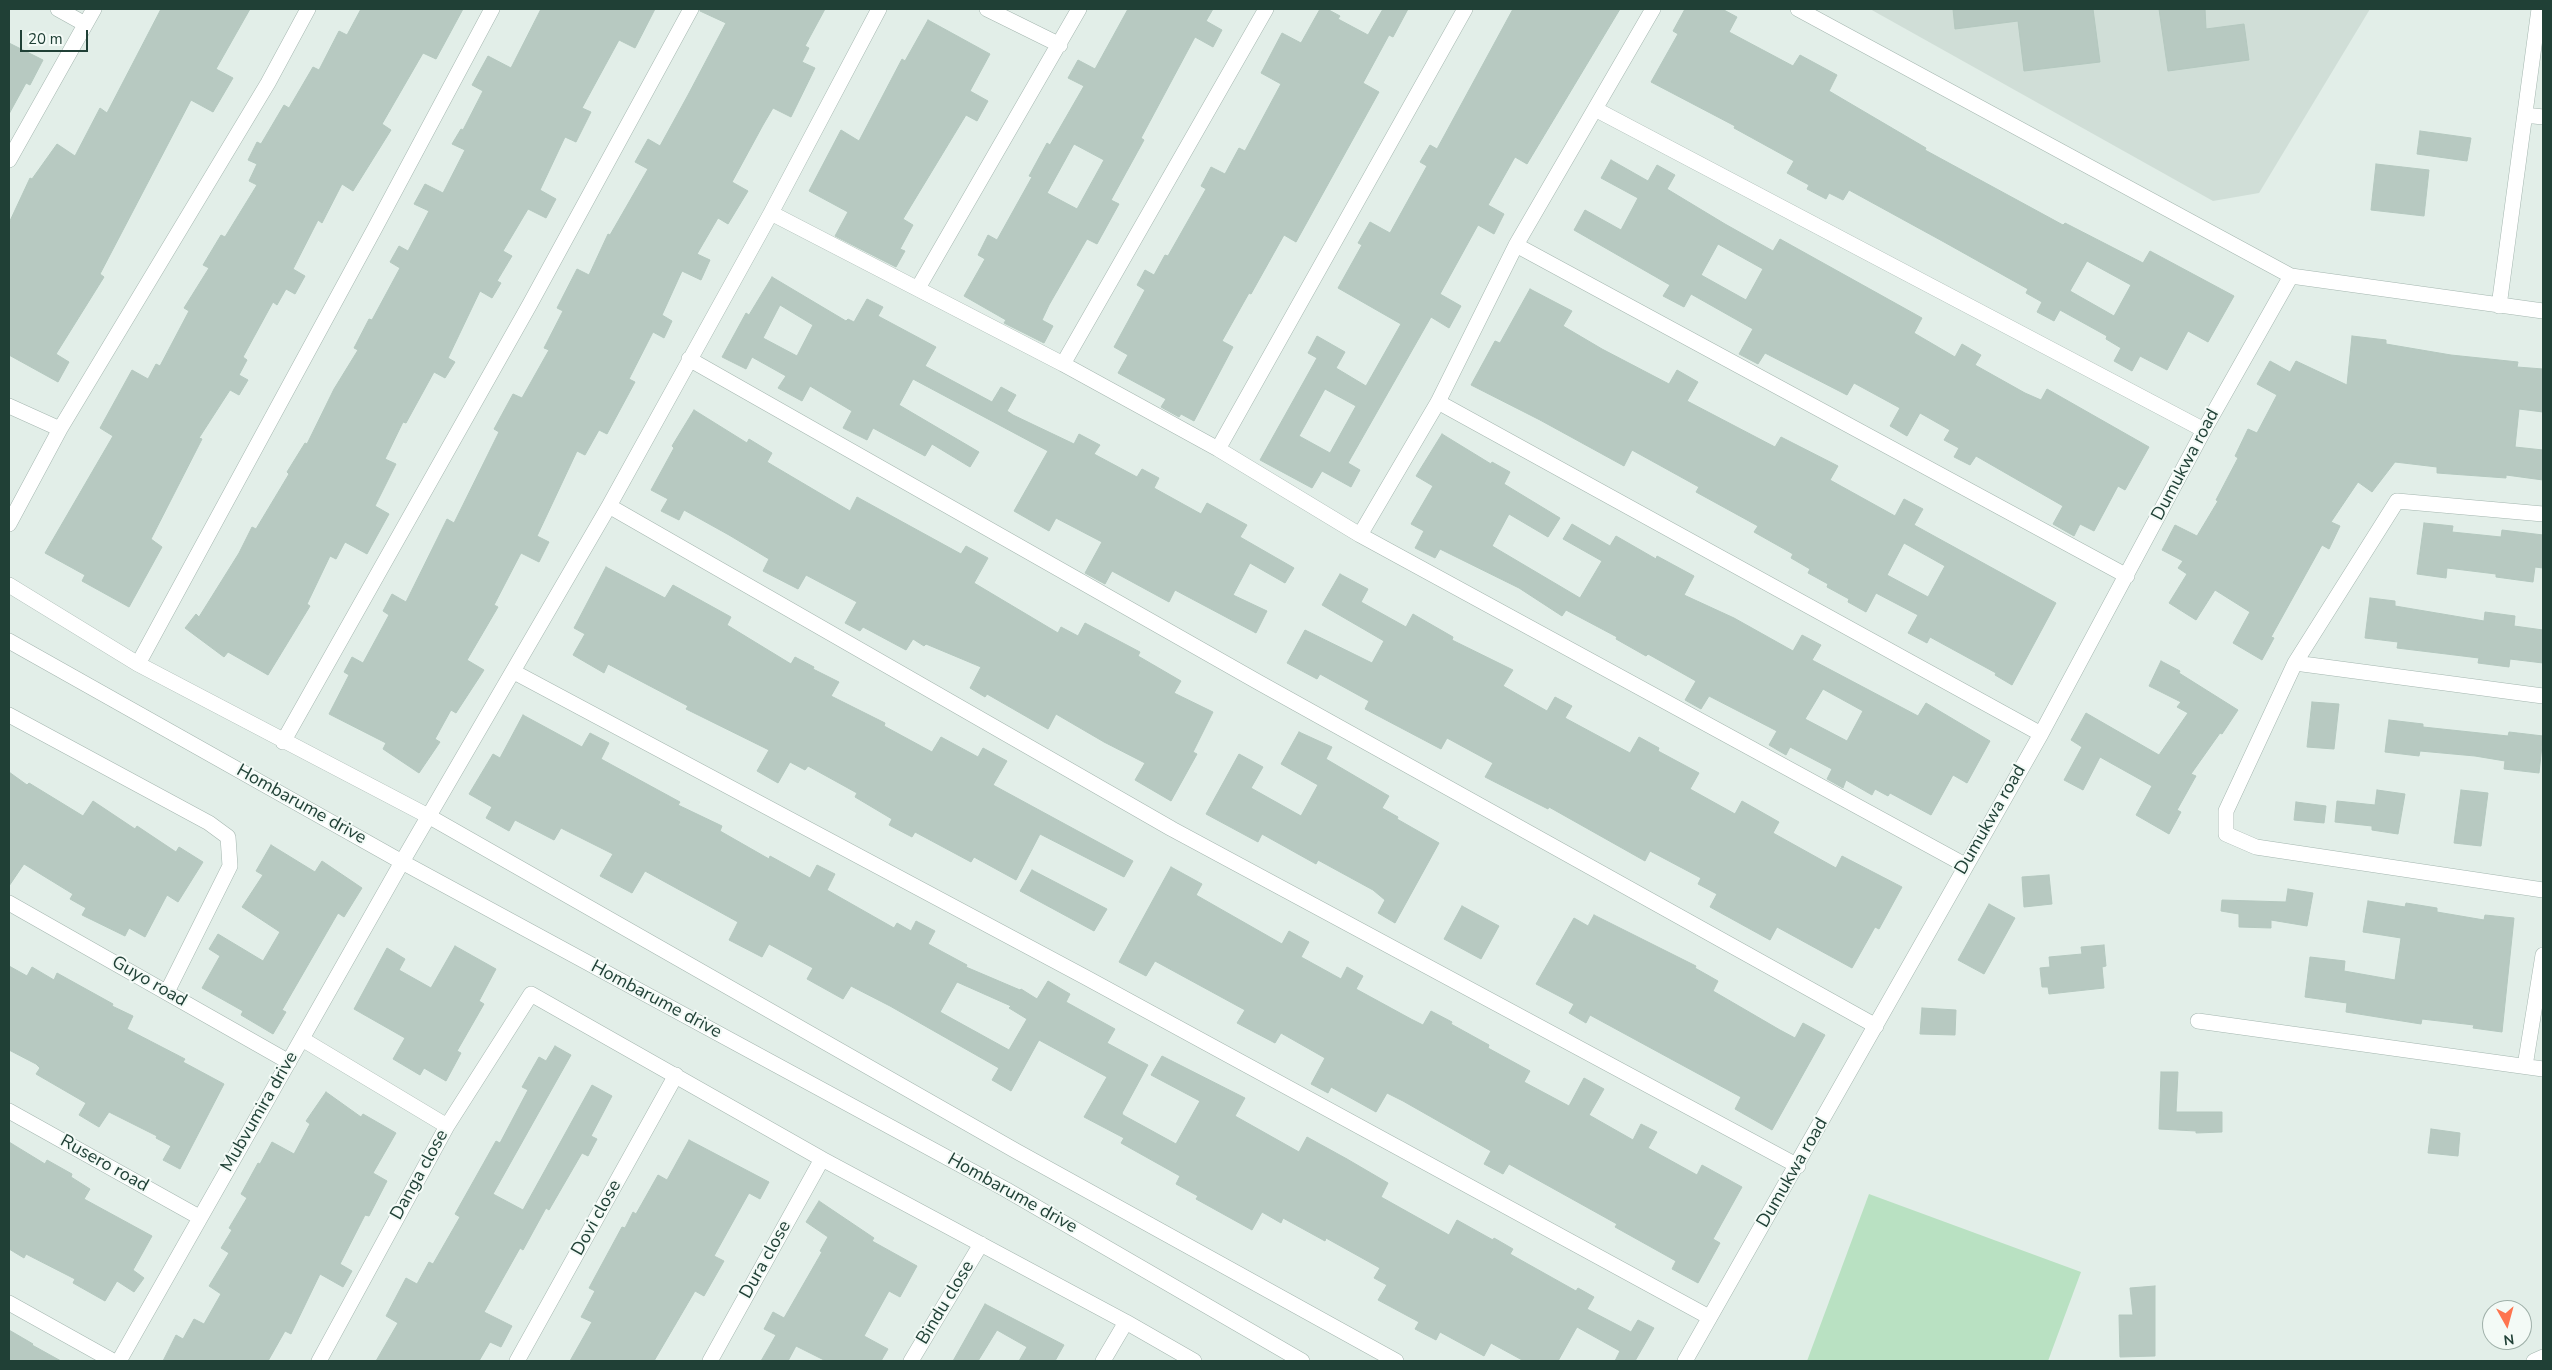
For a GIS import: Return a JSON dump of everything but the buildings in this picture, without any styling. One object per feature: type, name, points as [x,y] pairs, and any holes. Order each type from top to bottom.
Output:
[{"type":"street","points":[[58,9],[85,24]]},
{"type":"street","points":[[9,160],[94,9]]},
{"type":"street","points":[[9,524],[60,429],[268,84],[308,9]]},
{"type":"street","points":[[138,664],[492,9]]},
{"type":"street","points":[[283,742],[530,304],[691,9]]},
{"type":"street","name":"Mubvumira drive","points":[[119,1361],[402,862],[430,817],[609,506],[771,213],[879,9]]},
{"type":"street","points":[[987,9],[1060,45]]},
{"type":"street","points":[[918,288],[1060,45],[1079,9]]},
{"type":"street","points":[[1063,364],[1266,9]]},
{"type":"street","points":[[1218,449],[1465,9]]},
{"type":"street","points":[[1360,535],[1438,402],[1516,245],[1653,9]]},
{"type":"street","points":[[1798,9],[2291,276],[2543,311]]},
{"type":"street","points":[[2499,306],[2539,9]]},
{"type":"street","points":[[1595,109],[2204,430]]},
{"type":"street","points":[[2524,114],[2543,117]]},
{"type":"street","points":[[771,213],[1063,364],[1218,449],[1360,535],[1965,864]]},
{"type":"street","points":[[1516,245],[2127,576]]},
{"type":"street","name":"Dumukwa road","points":[[1685,1361],[1798,1166],[1965,864],[2041,734],[2204,430],[2291,276]]},
{"type":"street","points":[[689,359],[1258,682],[1876,1026]]},
{"type":"street","points":[[1438,402],[2041,734]]},
{"type":"street","points":[[9,406],[60,429]]},
{"type":"street","points":[[2543,514],[2397,501],[2295,663],[2226,811],[2226,834],[2256,847],[2543,890]]},
{"type":"street","points":[[609,506],[1172,829],[1798,1166]]},
{"type":"street","points":[[9,585],[138,664],[283,742],[430,817],[1016,1151],[1396,1361]]},
{"type":"street","name":"Hombarume drive","points":[[9,641],[402,862],[1005,1189],[1302,1361]]},
{"type":"street","points":[[2295,663],[2543,696]]},
{"type":"street","points":[[514,672],[1085,977],[1709,1318]]},
{"type":"street","points":[[9,715],[209,823],[228,837],[230,866],[167,992]]},
{"type":"street","name":"Guyo road","points":[[9,903],[289,1062]]},
{"type":"street","points":[[2525,1066],[2543,955]]},
{"type":"street","name":"Danga close","points":[[320,1361],[446,1126],[531,994],[676,1075]]},
{"type":"street","points":[[2198,1021],[2543,1069]]},
{"type":"street","points":[[302,1039],[446,1126]]},
{"type":"street","points":[[676,1075],[822,1159],[1126,1322],[1194,1361]]},
{"type":"street","name":"Dovi close","points":[[517,1361],[676,1075]]},
{"type":"street","name":"Rusero road","points":[[9,1110],[199,1217]]},
{"type":"street","name":"Dura close","points":[[710,1361],[822,1159]]},
{"type":"street","name":"Bindu close","points":[[911,1361],[981,1244]]},
{"type":"street","points":[[9,1303],[113,1361]]},
{"type":"street","points":[[1103,1361],[1126,1322]]},
{"type":"street","points":[[2534,1361],[2543,1356]]},
{"type":"shaded area","points":[[1870,9],[2370,9],[2259,193],[2213,201]]},
{"type":"green space","points":[[1869,1194],[2081,1272],[2048,1361],[1807,1361]]}]
